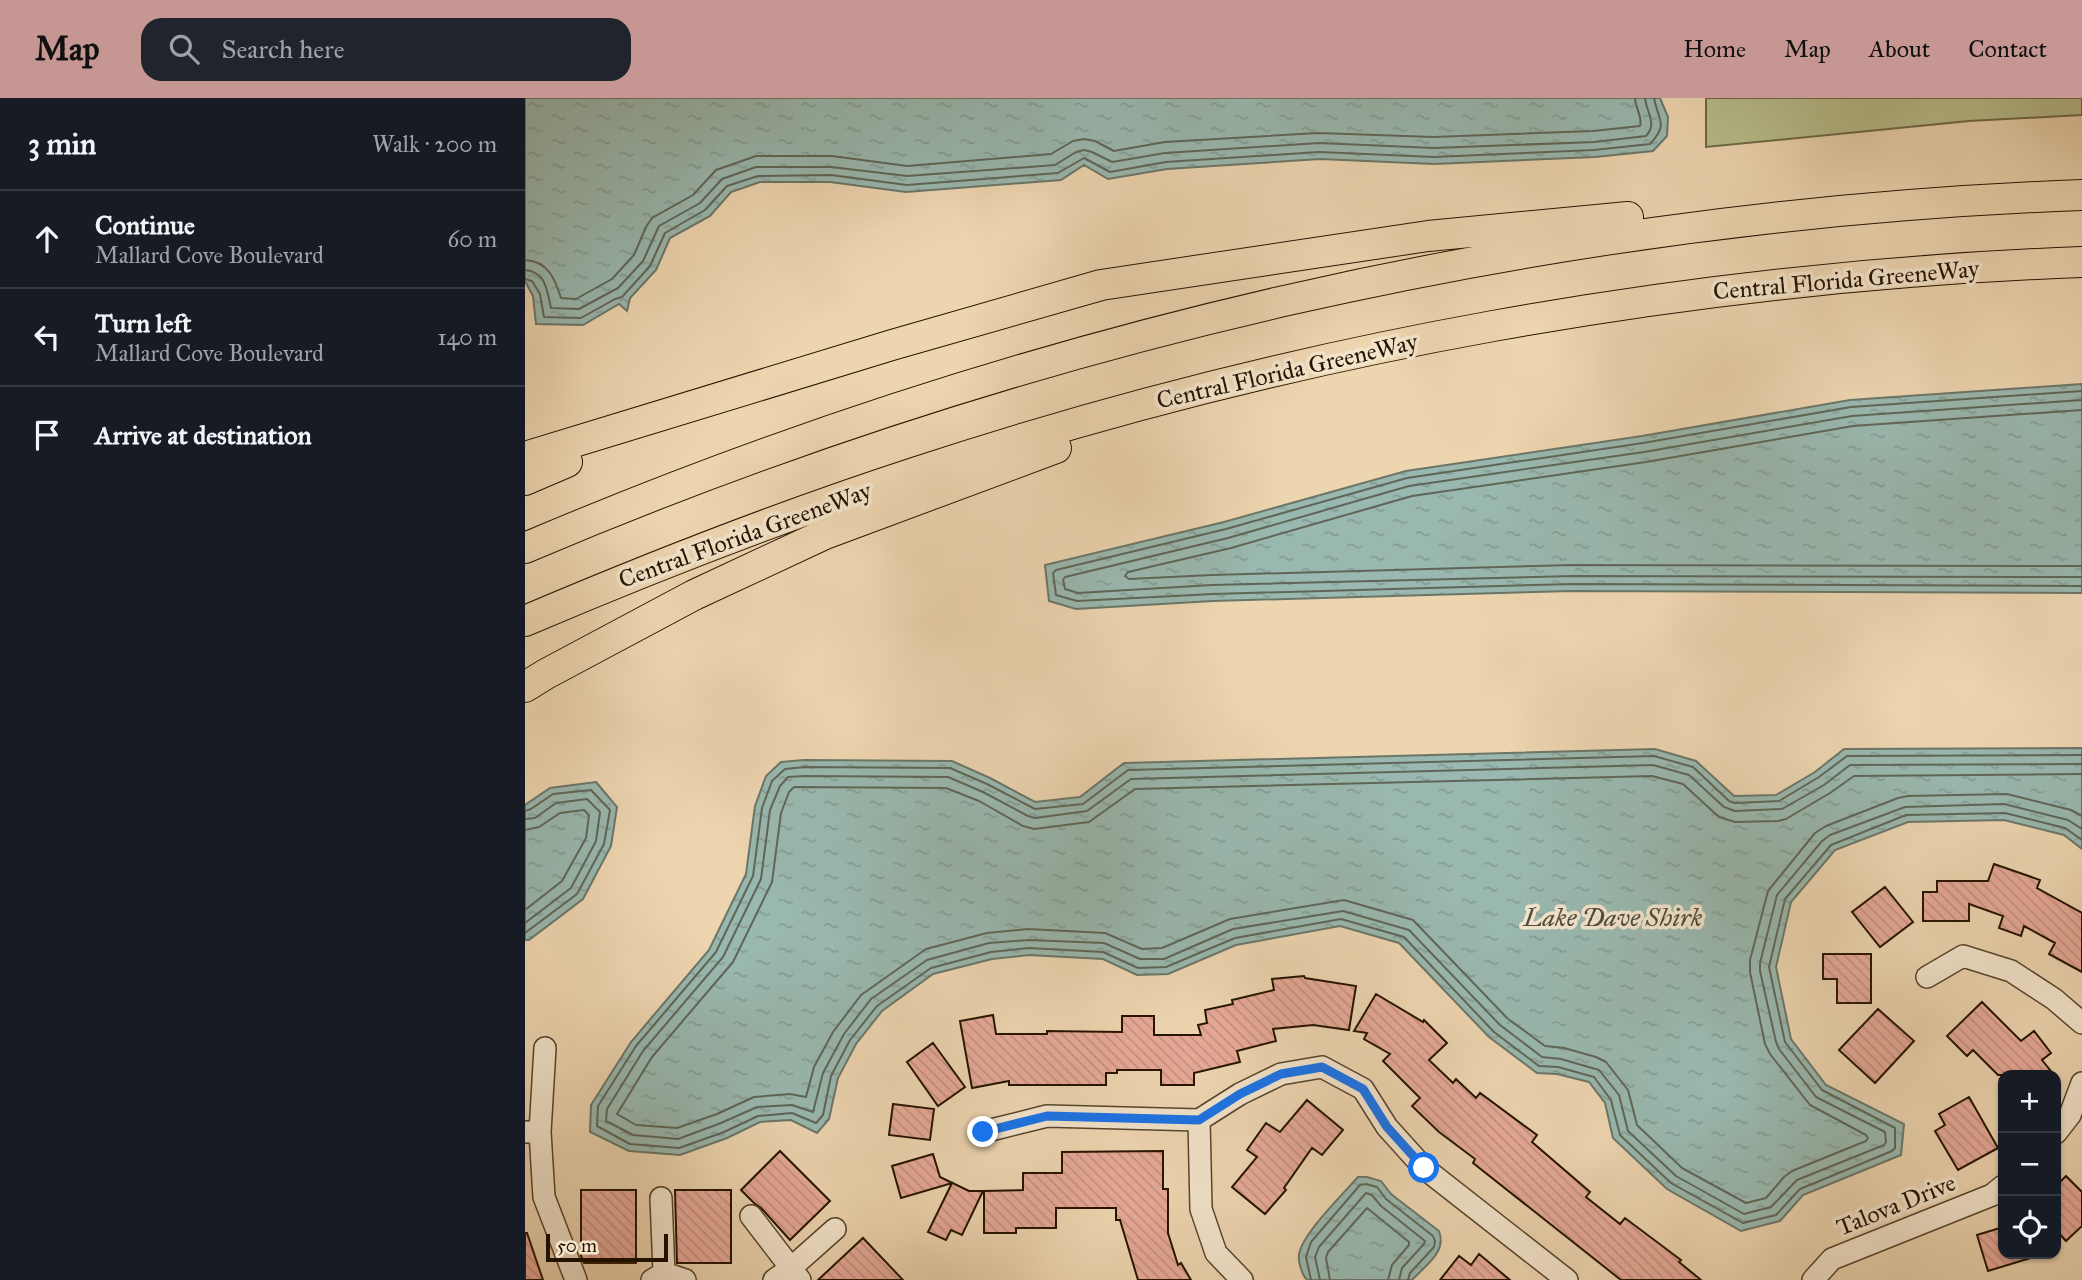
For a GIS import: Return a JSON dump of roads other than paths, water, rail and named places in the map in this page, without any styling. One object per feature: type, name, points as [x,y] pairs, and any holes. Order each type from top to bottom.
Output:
[{"type":"highway","points":[[525,457],[905,341],[1114,283],[1428,236],[1674,213],[2082,195]]},
{"type":"highway","points":[[525,548],[727,467],[898,407],[1071,355],[1246,309],[1422,271],[1598,240],[1778,217],[1957,202]]},
{"type":"highway","name":"Central Florida GreeneWay","points":[[525,621],[750,530],[907,475],[1003,444],[1262,374],[1435,337],[1608,307],[1786,284],[1961,268],[2082,262]]},
{"type":"highway","points":[[525,687],[694,595],[838,530],[1092,435],[1250,386],[1435,337]]},
{"type":"highway","points":[[525,480],[686,409]]},
{"type":"street","points":[[1927,977],[1962,956],[2011,971],[2054,999],[2082,1023]]},
{"type":"street","points":[[545,1048],[533,1132],[544,1196],[576,1280]]},
{"type":"street","points":[[983,1132],[1047,1116],[1199,1120],[1240,1094],[1281,1074],[1322,1067],[1363,1089],[1387,1127],[1424,1168],[1567,1280]]},
{"type":"street","points":[[2061,1127],[2070,1115],[2082,1083]]},
{"type":"street","points":[[1199,1120],[1201,1209],[1216,1253],[1242,1280]]},
{"type":"street","name":"Talova Drive","points":[[1813,1280],[1832,1259],[1992,1195],[1998,1190]]},
{"type":"street","points":[[661,1198],[658,1277],[685,1280]]},
{"type":"street","points":[[751,1216],[788,1276],[835,1229]]},
{"type":"water","points":[[525,98],[1660,98],[1668,117],[1667,136],[1653,151],[1595,157],[1434,164],[1320,159],[1167,169],[1108,179],[1084,165],[1061,180],[906,192],[830,182],[760,182],[731,192],[710,216],[670,238],[656,270],[630,298],[627,311],[619,304],[583,325],[536,324],[533,296],[525,281]]},
{"type":"water","points":[[2082,384],[2082,593],[1573,591],[1213,601],[1076,609],[1049,601],[1045,565],[1224,522],[1406,471],[1642,436],[1850,400]]},
{"type":"water","name":"Lake Dave Shirk","points":[[2082,748],[2082,849],[2064,835],[2004,820],[1908,822],[1835,850],[1791,902],[1776,967],[1791,1039],[1826,1085],[1904,1124],[1901,1155],[1803,1195],[1780,1221],[1741,1231],[1667,1189],[1613,1138],[1605,1103],[1589,1082],[1557,1074],[1537,1073],[1489,1037],[1399,943],[1340,926],[1236,945],[1168,974],[1137,975],[1103,959],[1029,955],[992,959],[933,974],[882,1011],[856,1044],[838,1078],[829,1119],[817,1133],[791,1120],[760,1122],[727,1138],[680,1155],[629,1151],[590,1132],[591,1105],[631,1042],[709,950],[746,874],[755,806],[766,776],[781,762],[952,761],[1035,802],[1080,797],[1124,763],[1655,749],[1696,761],[1734,796],[1776,795],[1815,772],[1844,749]]},
{"type":"water","points":[[596,782],[617,807],[611,846],[583,899],[529,940],[525,940],[525,805],[550,788]]},
{"type":"water","points":[[1358,1177],[1381,1181],[1391,1194],[1439,1231],[1441,1239],[1438,1252],[1412,1280],[1307,1280],[1303,1275],[1299,1255],[1301,1247],[1324,1215]]}]
